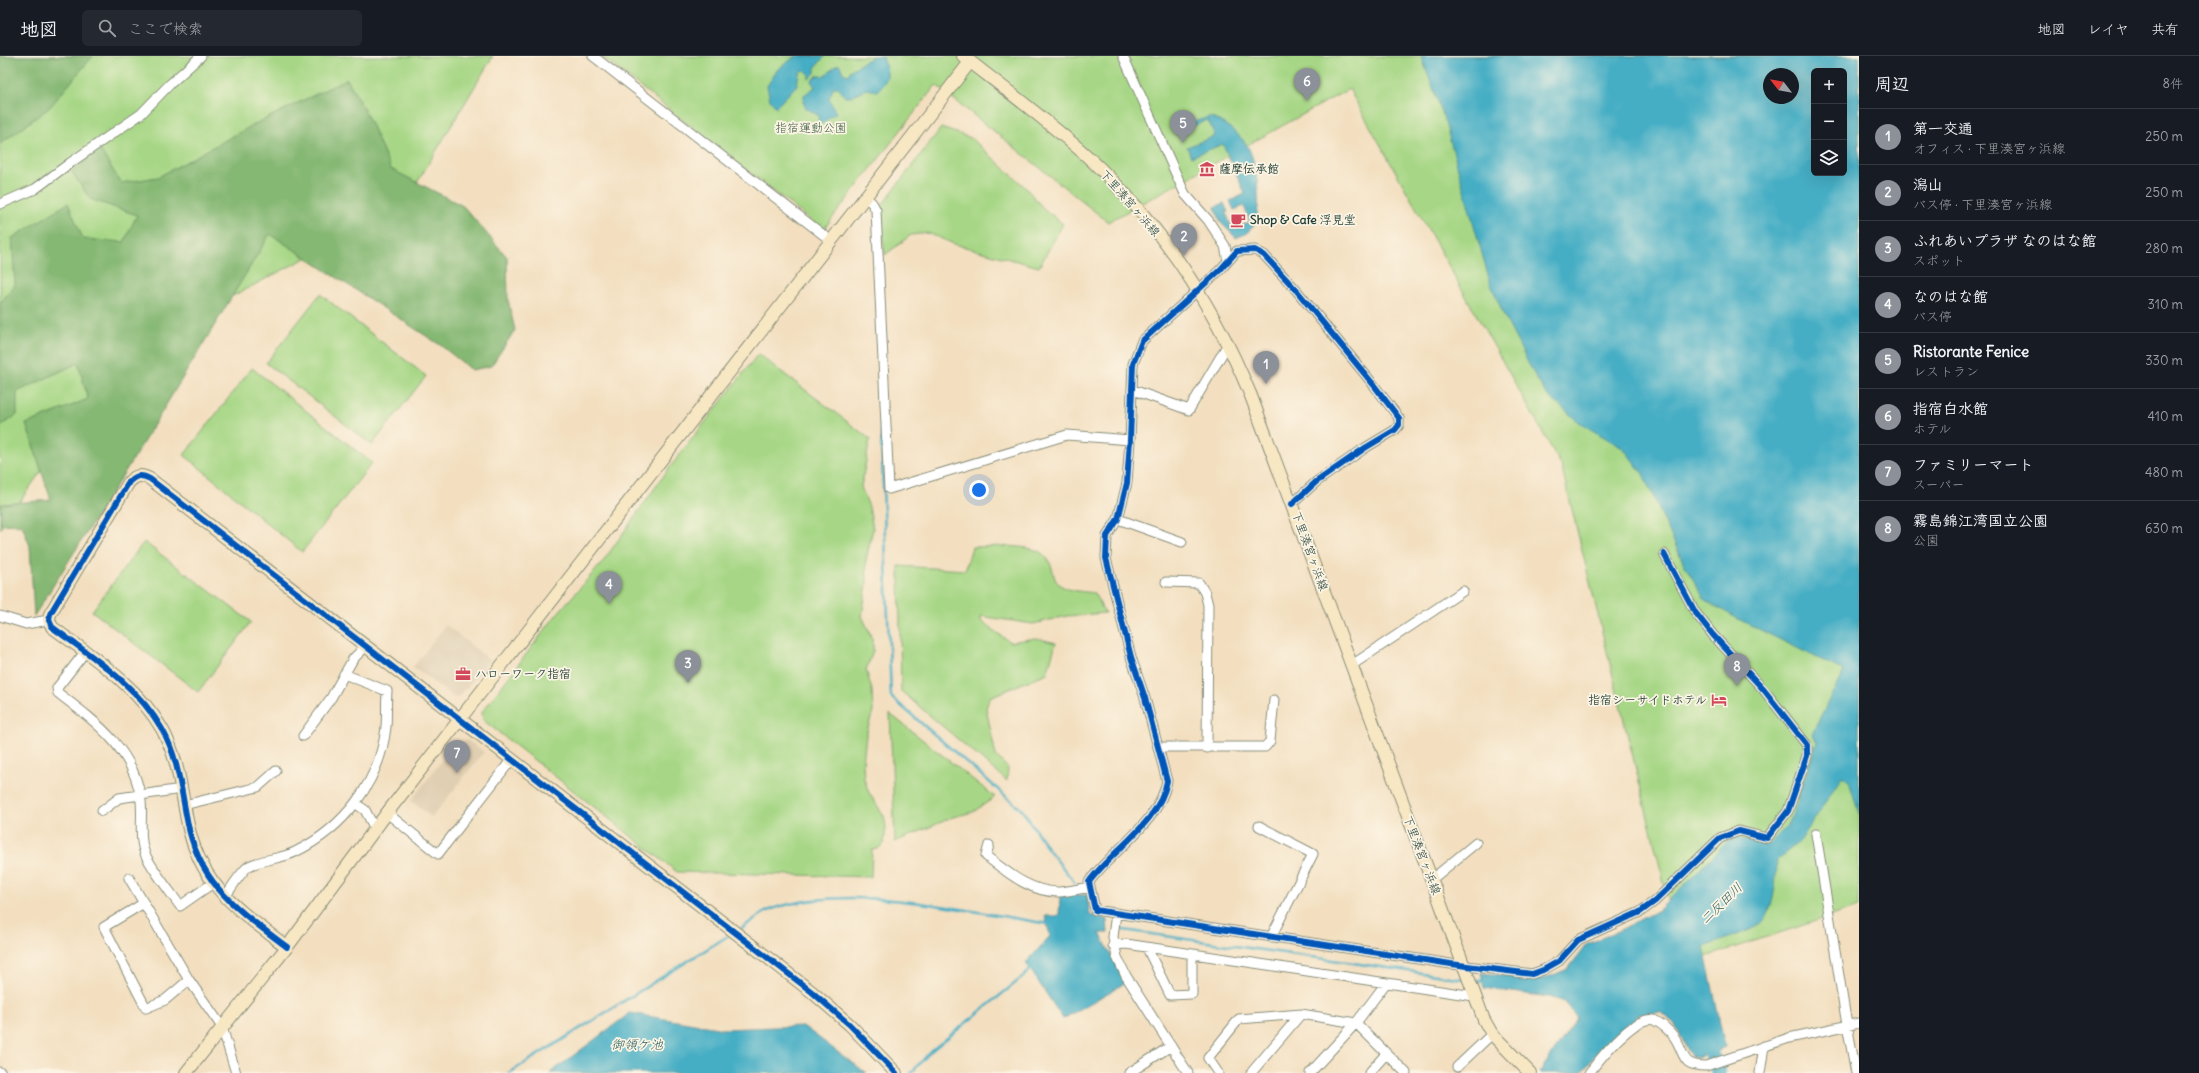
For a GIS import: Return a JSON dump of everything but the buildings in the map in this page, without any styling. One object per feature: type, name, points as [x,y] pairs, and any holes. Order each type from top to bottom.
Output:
[{"type":"street","points":[[0,204],[36,189],[70,163],[140,114],[201,56]]},
{"type":"street","points":[[593,56],[830,240]]},
{"type":"street","points":[[1123,56],[1185,194],[1208,220],[1225,246],[1228,261]]},
{"type":"street","points":[[186,1073],[286,947],[387,813],[864,196],[966,59]]},
{"type":"street","name":"下里湊宮ヶ浜線","points":[[966,59],[1065,137],[1111,180],[1155,230],[1197,289],[1228,344],[1251,396],[1292,504],[1474,996],[1484,1020],[1492,1034],[1528,1072]]},
{"type":"street","points":[[864,196],[872,202],[876,210],[889,489],[1067,435],[1130,440]]},
{"type":"street","points":[[1292,504],[1316,482],[1365,448],[1395,430],[1399,426],[1399,418],[1301,297],[1260,252],[1251,249],[1237,251],[1142,341],[1133,364],[1133,390],[1127,483],[1118,519],[1107,536],[1106,558],[1131,657],[1159,747],[1167,781],[1165,792],[1160,803],[1127,843],[1098,870],[1089,882],[1095,910],[1115,915],[1464,966],[1532,974],[1559,961],[1578,940],[1640,912],[1655,901],[1720,838],[1739,831],[1767,838],[1788,811],[1806,756],[1807,745],[1764,690],[1713,635],[1695,612],[1664,554]]},
{"type":"street","points":[[1133,390],[1189,410],[1228,344]]},
{"type":"street","points":[[286,947],[225,898],[213,883],[197,856],[192,840],[172,749],[153,714],[130,687],[52,626],[49,620],[50,614],[129,482],[134,477],[141,476],[150,479],[746,940],[832,1008],[896,1073]]},
{"type":"street","points":[[1118,519],[1182,542]]},
{"type":"street","points":[[1166,582],[1199,583],[1205,593],[1208,605],[1209,649],[1207,748]]},
{"type":"street","points":[[1352,665],[1463,591]]},
{"type":"street","points":[[0,616],[26,624],[49,620]]},
{"type":"street","points":[[303,736],[331,698],[353,659],[366,646]]},
{"type":"street","points":[[85,652],[57,688],[58,693],[113,738],[131,767],[140,795],[142,841],[145,855],[180,906],[213,883]]},
{"type":"street","points":[[225,898],[248,867],[289,855],[316,842],[356,804],[368,786],[378,760],[386,728],[387,691],[344,674]]},
{"type":"street","points":[[1159,747],[1265,747],[1270,742],[1274,700]]},
{"type":"street","points":[[387,813],[438,854],[512,759]]},
{"type":"street","points":[[184,805],[258,787],[276,771]]},
{"type":"street","points":[[102,811],[119,798],[182,789]]},
{"type":"street","points":[[356,804],[365,810],[375,829]]},
{"type":"street","points":[[1259,826],[1314,854],[1271,937]]},
{"type":"street","points":[[1816,834],[1856,1073]]},
{"type":"street","points":[[1431,880],[1476,843]]},
{"type":"street","points":[[989,845],[986,856],[1017,879],[1034,887],[1059,892],[1090,887]]},
{"type":"street","points":[[130,878],[189,980],[222,1027],[236,1073]]},
{"type":"street","points":[[144,903],[104,927],[146,1008],[165,1000],[189,980]]},
{"type":"street","points":[[1115,915],[1113,941],[1126,976],[1188,1073]]},
{"type":"street","points":[[1113,941],[1147,948],[1474,996]]},
{"type":"street","points":[[1147,948],[1170,995],[1192,994],[1192,954]]},
{"type":"street","points":[[1310,1073],[1356,1023],[1386,983]]},
{"type":"street","points":[[1251,1073],[1301,1014]]},
{"type":"street","points":[[1218,1073],[1208,1058],[1239,1019],[1301,1014],[1356,1023],[1406,1073]]},
{"type":"street","points":[[1589,1073],[1622,1035],[1631,1028],[1649,1020],[1654,1020],[1675,1038],[1686,1062],[1692,1066],[1707,1069],[1764,1046],[1789,1038],[1859,1023]]},
{"type":"street","points":[[1457,1067],[1492,1034]]},
{"type":"street","points":[[1129,1072],[1171,1046]]},
{"type":"street","points":[[1760,1073],[1764,1046]]},
{"type":"street","points":[[1369,1073],[1386,1054]]},
{"type":"shaded area","points":[[446,625],[490,660],[459,697],[455,698],[413,667]]},
{"type":"shaded area","points":[[467,740],[484,752],[432,817],[411,801],[456,742]]},
{"type":"green space","points":[[0,56],[493,56],[402,208],[127,351],[0,529]]},
{"type":"green space","points":[[0,56],[93,56],[49,108],[0,144]]},
{"type":"green space","name":"指宿運動公園","points":[[601,56],[1859,56],[1859,907],[1684,964],[1561,465],[1349,89],[1108,222],[936,85],[823,230]]},
{"type":"green space","points":[[347,79],[366,113],[391,169],[463,206],[507,257],[508,300],[515,330],[491,366],[472,370],[440,345],[270,234],[138,451],[34,616],[30,546],[22,525],[0,524],[1,504],[51,500],[26,424],[88,399],[78,363],[17,392],[17,415],[0,426],[0,303],[15,285],[12,238],[68,203],[83,239],[124,242],[137,215],[90,199],[72,172],[99,148],[121,183],[158,177],[255,124]]},
{"type":"green space","points":[[941,128],[971,138],[1025,187],[1043,208],[1063,224],[1039,267],[954,244],[928,233],[911,235],[885,255],[879,209]]},
{"type":"green space","points":[[320,294],[426,376],[372,445],[266,363]]},
{"type":"green space","points":[[758,354],[870,439],[861,487],[869,507],[873,529],[866,560],[867,583],[862,616],[873,640],[873,651],[866,670],[872,690],[873,711],[866,735],[863,763],[864,779],[869,793],[884,816],[886,827],[884,843],[878,849],[872,850],[871,877],[677,872],[483,720],[482,712],[557,614],[602,563],[667,471]]},
{"type":"green space","points":[[252,368],[372,463],[302,552],[184,455]]},
{"type":"green space","points":[[144,542],[251,622],[198,692],[92,611]]},
{"type":"green space","points":[[1009,546],[1029,548],[1037,551],[1043,554],[1047,559],[1056,581],[1060,585],[1071,590],[1094,593],[1105,613],[1067,616],[1033,624],[980,616],[982,622],[1010,642],[1036,638],[1056,643],[1047,673],[990,697],[986,708],[996,756],[1008,768],[1007,781],[901,691],[899,566],[965,570],[972,547]]},
{"type":"green space","points":[[890,714],[995,797],[973,812],[953,817],[895,842]]},
{"type":"water","points":[[796,56],[825,56],[815,68],[815,73],[809,79],[809,73],[803,70],[799,73],[797,85],[776,107],[770,100],[767,86],[778,69]]},
{"type":"water","points":[[873,56],[883,56],[887,70],[887,77],[882,86],[877,91],[866,89],[851,97],[845,97],[838,87],[834,87],[829,98],[836,113],[821,124],[818,122],[819,116],[806,108],[803,102],[804,95],[815,87],[811,81],[818,75],[823,77],[837,65],[840,65],[843,73],[848,75],[851,70]]},
{"type":"water","name":"二反田川","points":[[1421,56],[1859,56],[1859,814],[1849,781],[1842,776],[1801,840],[1777,860],[1774,895],[1764,920],[1759,925],[1747,931],[1704,947],[1725,1047],[1698,1057],[1691,1056],[1674,1023],[1660,1012],[1639,1015],[1603,1046],[1581,1073],[1539,1073],[1577,1018],[1563,1001],[1548,997],[1484,988],[1481,973],[1543,979],[1568,969],[1586,945],[1622,929],[1660,909],[1727,842],[1737,838],[1767,846],[1787,826],[1793,814],[1817,742],[1813,736],[1813,731],[1844,671],[1738,619],[1705,600],[1683,562],[1643,474],[1624,449],[1579,422],[1547,395],[1536,378],[1506,320],[1490,282],[1442,112]]},
{"type":"water","points":[[1209,117],[1220,121],[1237,134],[1246,144],[1252,156],[1258,188],[1258,209],[1256,219],[1250,230],[1246,234],[1236,238],[1221,223],[1215,207],[1224,203],[1228,212],[1226,213],[1233,230],[1250,222],[1244,206],[1234,210],[1230,201],[1245,194],[1223,144],[1191,157],[1187,147],[1215,136],[1208,120],[1191,127],[1190,123]]},
{"type":"water","points":[[1060,894],[1087,895],[1090,915],[1107,919],[1108,933],[1100,933],[1125,983],[1063,1019],[1026,963],[1050,936],[1045,916],[1059,916]]},
{"type":"water","name":"御領ケ池","points":[[630,1013],[723,1029],[803,1026],[866,1073],[550,1073]]},
{"type":"waterway","points":[[879,377],[891,697],[1023,811],[1048,849],[1075,883]]},
{"type":"waterway","points":[[739,930],[761,914],[775,908],[806,901],[840,898],[911,902],[1049,924]]},
{"type":"waterway","points":[[1117,929],[1464,979]]},
{"type":"waterway","points":[[509,1073],[731,934]]},
{"type":"waterway","points":[[911,1073],[931,1051],[1023,977],[1032,967]]},
{"type":"waterway","points":[[1473,980],[1486,982]]},
{"type":"waterway","points":[[1704,1033],[1713,1057]]},
{"type":"waterway","points":[[1717,1068],[1718,1073]]},
{"type":"cycle path","points":[[1292,504],[1316,482],[1365,448],[1395,430],[1399,425],[1399,418],[1297,291],[1264,255],[1255,250],[1237,251],[1220,270],[1142,341],[1133,364],[1127,483],[1118,519],[1107,536],[1106,558],[1131,657],[1145,698],[1167,781],[1163,796],[1145,823],[1110,858],[1089,882],[1095,910],[1451,964],[1532,974],[1559,961],[1578,940],[1640,912],[1655,901],[1720,838],[1739,831],[1767,838],[1788,811],[1807,756],[1807,745],[1764,690],[1713,635],[1695,612],[1664,554]]},
{"type":"cycle path","points":[[287,947],[252,920],[223,894],[211,879],[201,862],[193,843],[172,751],[162,729],[152,713],[127,685],[98,661],[52,627],[49,620],[50,614],[129,482],[136,477],[144,476],[150,479],[812,992],[850,1025],[896,1073]]},
{"type":"place","name":"指宿白水館","points":[[1307,101]]},
{"type":"place","name":"Ristorante Fenice","points":[[1183,143]]},
{"type":"place","name":"薩摩伝承館","points":[[1207,169]]},
{"type":"place","name":"Shop & Cafe 浮見堂","points":[[1238,220]]},
{"type":"place","name":"潟山","points":[[1184,256]]},
{"type":"place","name":"第一交通","points":[[1266,384]]},
{"type":"place","name":"なのはな館","points":[[609,604]]},
{"type":"place","name":"ハローワーク指宿","points":[[463,674]]},
{"type":"place","name":"ふれあいプラザ なのはな館","points":[[688,683]]},
{"type":"place","name":"霧島錦江湾国立公園","points":[[1737,686]]},
{"type":"place","name":"指宿シーサイドホテル","points":[[1719,700]]},
{"type":"place","name":"ファミリーマート","points":[[457,773]]}]
